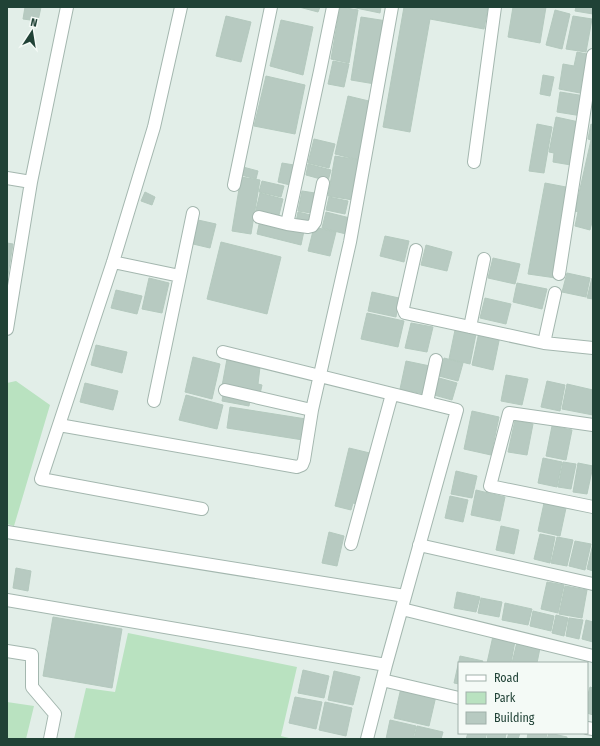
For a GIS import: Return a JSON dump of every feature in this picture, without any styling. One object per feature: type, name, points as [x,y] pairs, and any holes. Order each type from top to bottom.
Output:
[{"type":"street","points":[[7,329],[31,182],[67,7]]},
{"type":"street","points":[[181,7],[154,127],[113,262],[41,478],[202,509]]},
{"type":"street","points":[[234,185],[271,7]]},
{"type":"street","points":[[287,224],[333,7]]},
{"type":"street","points":[[59,425],[297,467],[302,465],[312,410],[350,242],[392,7]]},
{"type":"street","points":[[474,162],[495,7]]},
{"type":"street","points":[[559,274],[593,55]]},
{"type":"street","points":[[7,178],[31,182]]},
{"type":"street","points":[[259,217],[308,228],[312,226],[315,222],[323,183]]},
{"type":"street","points":[[154,401],[193,213]]},
{"type":"street","points":[[416,250],[403,308],[405,313],[544,343],[593,348]]},
{"type":"street","points":[[470,327],[484,259]]},
{"type":"street","points":[[113,262],[180,276]]},
{"type":"street","points":[[544,343],[555,293]]},
{"type":"street","points":[[223,352],[457,410],[367,739]]},
{"type":"street","points":[[427,402],[436,360]]},
{"type":"street","points":[[225,390],[312,410]]},
{"type":"street","points":[[352,544],[392,394]]},
{"type":"street","points":[[593,425],[509,413],[490,486],[593,507]]},
{"type":"street","points":[[7,532],[405,596]]},
{"type":"street","points":[[419,545],[593,584]]},
{"type":"street","points":[[7,600],[386,665]]},
{"type":"street","points":[[402,608],[593,656]]},
{"type":"street","points":[[7,651],[32,655],[32,687],[55,714],[50,739]]},
{"type":"street","points":[[382,680],[458,698]]},
{"type":"green space","points":[[16,381],[50,405],[14,526],[7,524],[7,383]]},
{"type":"green space","points":[[128,633],[297,667],[281,736],[293,739],[74,739],[86,688],[115,692]]},
{"type":"green space","points":[[7,702],[34,706],[26,739],[7,739]]},
{"type":"building","points":[[25,7],[41,7],[38,21],[23,19]]},
{"type":"building","points":[[299,7],[320,7],[318,12]]},
{"type":"building","points":[[340,7],[358,10],[349,63],[331,59]]},
{"type":"building","points":[[351,7],[381,7],[380,13]]},
{"type":"building","points":[[404,7],[488,7],[484,29],[430,19],[410,132],[383,127]]},
{"type":"building","points":[[513,7],[546,7],[540,43],[508,37]]},
{"type":"building","points":[[576,7],[593,7],[593,14],[575,11]]},
{"type":"building","points":[[555,10],[570,14],[562,49],[546,45]]},
{"type":"building","points":[[226,16],[251,22],[241,62],[216,56]]},
{"type":"building","points":[[573,16],[592,19],[586,52],[566,49]]},
{"type":"building","points":[[361,17],[387,21],[375,84],[351,80]]},
{"type":"building","points":[[281,20],[313,27],[303,75],[270,66]]},
{"type":"building","points":[[577,52],[587,54],[580,93],[559,89],[563,64],[574,66]]},
{"type":"building","points":[[333,61],[349,64],[344,87],[328,84]]},
{"type":"building","points":[[543,75],[554,77],[550,96],[540,94]]},
{"type":"building","points":[[266,76],[305,85],[295,134],[254,126]]},
{"type":"building","points":[[560,92],[585,96],[582,116],[557,112]]},
{"type":"building","points":[[348,96],[373,102],[359,160],[335,154]]},
{"type":"building","points":[[556,117],[579,122],[571,165],[553,162],[554,153],[549,152]]},
{"type":"building","points":[[537,124],[552,127],[544,173],[529,171]]},
{"type":"building","points":[[591,124],[593,125],[593,218],[590,230],[575,226],[578,212],[575,211],[591,140],[588,139]]},
{"type":"building","points":[[314,139],[335,144],[329,168],[308,163]]},
{"type":"building","points":[[335,156],[359,160],[353,200],[328,196]]},
{"type":"building","points":[[282,163],[294,165],[290,185],[278,182]]},
{"type":"building","points":[[308,164],[331,170],[328,181],[306,175]]},
{"type":"building","points":[[243,167],[258,171],[256,179],[241,175]]},
{"type":"building","points":[[241,177],[260,180],[251,234],[232,231]]},
{"type":"building","points":[[262,181],[284,186],[281,197],[259,192]]},
{"type":"building","points":[[545,183],[566,187],[564,196],[569,197],[556,278],[528,274]]},
{"type":"building","points":[[302,191],[315,193],[311,213],[298,211]]},
{"type":"building","points":[[145,192],[155,197],[152,205],[141,201]]},
{"type":"building","points":[[260,193],[283,199],[278,219],[255,214]]},
{"type":"building","points":[[329,197],[348,201],[345,214],[326,210]]},
{"type":"building","points":[[298,212],[311,215],[309,224],[296,222]]},
{"type":"building","points":[[326,212],[350,218],[346,234],[322,228]]},
{"type":"building","points":[[198,220],[216,224],[210,248],[193,244]]},
{"type":"building","points":[[260,220],[304,231],[301,245],[257,234]]},
{"type":"building","points":[[314,227],[336,232],[330,256],[308,251]]},
{"type":"building","points":[[385,236],[409,241],[404,262],[380,256]]},
{"type":"building","points":[[221,242],[281,257],[267,314],[207,299]]},
{"type":"building","points":[[7,243],[13,244],[7,281]]},
{"type":"building","points":[[426,245],[452,252],[447,271],[421,265]]},
{"type":"building","points":[[493,258],[520,264],[515,284],[488,278]]},
{"type":"building","points":[[567,273],[590,278],[586,297],[562,292]]},
{"type":"building","points":[[149,278],[169,283],[162,313],[142,309]]},
{"type":"building","points":[[593,278],[593,299],[587,298]]},
{"type":"building","points":[[517,283],[547,289],[542,309],[513,302]]},
{"type":"building","points":[[116,290],[142,296],[137,314],[111,308]]},
{"type":"building","points":[[372,292],[399,298],[396,317],[368,311]]},
{"type":"building","points":[[485,298],[511,304],[506,324],[480,318]]},
{"type":"building","points":[[367,313],[404,321],[398,347],[361,339]]},
{"type":"building","points":[[411,323],[433,327],[427,352],[405,348]]},
{"type":"building","points":[[455,330],[476,334],[470,364],[449,359]]},
{"type":"building","points":[[479,332],[500,336],[493,370],[472,365]]},
{"type":"building","points":[[96,345],[127,352],[122,373],[91,365]]},
{"type":"building","points":[[193,357],[220,364],[212,399],[185,392]]},
{"type":"building","points":[[444,358],[463,363],[458,381],[439,376]]},
{"type":"building","points":[[227,359],[260,367],[258,384],[262,385],[260,394],[222,386]]},
{"type":"building","points":[[406,361],[430,366],[424,394],[400,389]]},
{"type":"building","points":[[506,375],[528,379],[522,405],[501,401]]},
{"type":"building","points":[[439,378],[457,383],[452,400],[434,395]]},
{"type":"building","points":[[547,381],[565,385],[560,411],[541,407]]},
{"type":"building","points":[[85,383],[118,391],[113,410],[80,402]]},
{"type":"building","points":[[567,384],[593,390],[593,415],[562,409]]},
{"type":"building","points":[[186,395],[223,405],[217,429],[179,420]]},
{"type":"building","points":[[223,395],[250,400],[249,406],[222,401]]},
{"type":"building","points":[[230,407],[306,419],[303,440],[227,428]]},
{"type":"building","points":[[472,411],[499,417],[491,455],[464,449]]},
{"type":"building","points":[[515,420],[533,424],[527,455],[508,452]]},
{"type":"building","points":[[552,426],[572,430],[566,460],[546,456]]},
{"type":"building","points":[[349,448],[374,454],[357,504],[353,503],[351,510],[335,506]]},
{"type":"building","points":[[543,458],[562,462],[557,487],[538,483]]},
{"type":"building","points":[[563,462],[576,464],[571,489],[558,487]]},
{"type":"building","points":[[578,463],[593,466],[587,494],[573,492]]},
{"type":"building","points":[[456,471],[477,476],[472,498],[451,494]]},
{"type":"building","points":[[476,490],[505,497],[500,521],[471,515]]},
{"type":"building","points":[[450,496],[468,500],[463,522],[445,518]]},
{"type":"building","points":[[544,503],[566,508],[560,536],[538,531]]},
{"type":"building","points":[[501,526],[519,530],[514,554],[496,550]]},
{"type":"building","points":[[329,532],[344,536],[337,566],[322,563]]},
{"type":"building","points":[[540,534],[555,537],[550,563],[534,559]]},
{"type":"building","points":[[557,537],[573,540],[567,566],[551,563]]},
{"type":"building","points":[[575,541],[591,544],[585,570],[569,566]]},
{"type":"building","points":[[593,544],[593,571],[587,569]]},
{"type":"building","points":[[16,568],[31,571],[28,591],[13,588]]},
{"type":"building","points":[[547,582],[564,585],[558,613],[541,609]]},
{"type":"building","points":[[565,586],[587,590],[582,618],[559,614]]},
{"type":"building","points":[[457,592],[480,597],[476,612],[454,608]]},
{"type":"building","points":[[481,598],[502,602],[499,617],[478,613]]},
{"type":"building","points":[[505,603],[532,609],[528,625],[502,620]]},
{"type":"building","points":[[533,611],[554,616],[551,631],[530,626]]},
{"type":"building","points":[[556,615],[568,618],[564,636],[552,633]]},
{"type":"building","points":[[53,617],[122,629],[112,688],[43,676]]},
{"type":"building","points":[[569,618],[583,620],[579,639],[566,636]]},
{"type":"building","points":[[586,620],[593,622],[593,642],[582,639]]},
{"type":"building","points":[[493,636],[515,641],[511,662],[487,662]]},
{"type":"building","points":[[517,642],[540,648],[537,662],[512,662]]},
{"type":"building","points":[[460,656],[483,661],[482,662],[459,662]]},
{"type":"building","points":[[458,665],[458,684],[454,683]]},
{"type":"building","points":[[303,670],[329,676],[324,698],[298,693]]},
{"type":"building","points":[[334,671],[360,677],[353,705],[328,700]]},
{"type":"building","points":[[590,687],[593,688],[593,715],[588,713],[588,694]]},
{"type":"building","points":[[401,688],[436,696],[429,726],[394,718]]},
{"type":"building","points":[[295,697],[322,702],[316,729],[289,723]]},
{"type":"building","points":[[325,702],[352,708],[346,736],[319,730]]},
{"type":"building","points":[[390,720],[416,726],[413,739],[386,739]]},
{"type":"building","points":[[417,726],[443,732],[441,739],[414,739]]},
{"type":"building","points":[[468,734],[487,734],[485,739],[466,739]]},
{"type":"building","points":[[488,734],[506,734],[505,739],[487,739]]},
{"type":"building","points":[[509,734],[520,734],[518,739],[507,739]]},
{"type":"building","points":[[528,734],[547,734],[546,739],[527,739]]},
{"type":"building","points":[[549,734],[567,737],[567,739],[547,739]]}]
